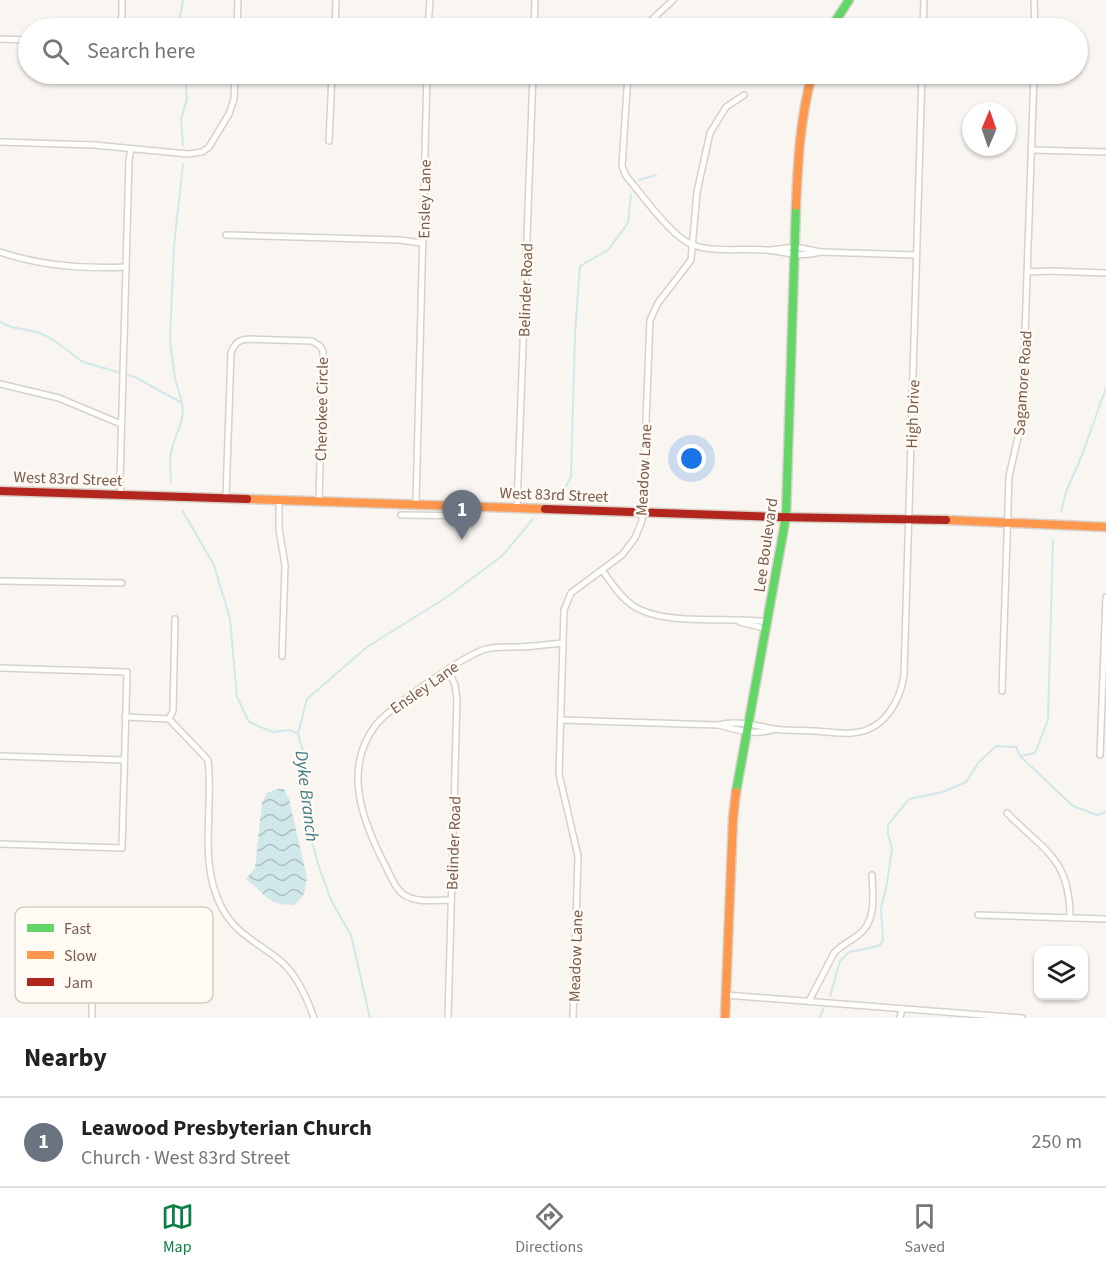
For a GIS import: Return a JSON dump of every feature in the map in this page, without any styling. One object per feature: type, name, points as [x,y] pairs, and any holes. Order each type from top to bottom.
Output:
[{"type":"street","points":[[121,18],[122,0]]},
{"type":"street","points":[[237,18],[238,0]]},
{"type":"street","points":[[335,18],[336,0]]},
{"type":"street","points":[[429,18],[430,0]]},
{"type":"street","points":[[534,18],[535,0]]},
{"type":"street","points":[[654,18],[673,0]]},
{"type":"street","points":[[837,18],[849,0]]},
{"type":"street","points":[[923,18],[924,0]]},
{"type":"street","points":[[1034,0],[1035,18]]},
{"type":"street","points":[[0,39],[18,40]]},
{"type":"street","points":[[0,142],[94,145],[188,154],[202,152],[209,147],[229,114],[234,99],[235,84]]},
{"type":"street","points":[[329,141],[332,84]]},
{"type":"street","name":"Ensley Lane","points":[[416,503],[427,84]]},
{"type":"street","name":"Belinder Road","points":[[517,507],[533,84]]},
{"type":"street","points":[[627,84],[622,166],[626,176],[675,234],[692,245],[710,249],[916,255]]},
{"type":"street","name":"Lee Boulevard","points":[[725,1018],[733,818],[786,517],[800,131],[809,84]]},
{"type":"street","name":"High Drive","points":[[748,727],[857,732],[874,725],[885,717],[894,707],[902,687],[922,84]]},
{"type":"street","name":"Sagamore Road","points":[[1002,691],[1010,465],[1022,420],[1034,84]]},
{"type":"street","name":"Meadow Lane","points":[[573,1018],[578,856],[559,782],[564,610],[567,599],[581,584],[629,547],[642,521],[650,320],[658,303],[691,260],[697,192],[710,133],[726,107],[744,94]]},
{"type":"street","points":[[121,495],[121,424],[131,149]]},
{"type":"street","points":[[1032,150],[1106,152]]},
{"type":"street","points":[[226,235],[400,240],[422,243]]},
{"type":"street","points":[[0,252],[50,265],[126,267]]},
{"type":"street","points":[[1028,272],[1106,273]]},
{"type":"street","name":"Cherokee Circle","points":[[226,497],[231,353],[234,344],[240,339],[260,339],[312,341],[323,351],[319,500]]},
{"type":"street","points":[[0,384],[59,398],[121,424]]},
{"type":"street","name":"West 83rd Street","points":[[0,491],[786,517],[908,518],[1106,527]]},
{"type":"street","points":[[279,499],[279,529],[285,566],[282,656]]},
{"type":"street","points":[[401,514],[476,516]]},
{"type":"street","points":[[602,570],[624,598],[644,611],[670,617],[738,621],[767,626]]},
{"type":"street","points":[[0,581],[122,583]]},
{"type":"street","points":[[1100,755],[1106,597]]},
{"type":"street","points":[[169,719],[173,711],[175,619]]},
{"type":"street","name":"Ensley Lane","points":[[451,900],[414,899],[401,892],[368,831],[361,807],[358,783],[361,754],[367,738],[392,709],[468,657],[490,648],[563,643]]},
{"type":"street","points":[[0,668],[127,672],[122,848],[0,844]]},
{"type":"street","name":"Belinder Road","points":[[448,669],[455,686],[457,699],[448,1018]]},
{"type":"street","points":[[125,717],[169,719],[208,760],[209,862],[220,906],[244,935],[280,960],[289,970],[298,983],[314,1018]]},
{"type":"street","points":[[561,720],[748,727]]},
{"type":"street","points":[[0,756],[124,760]]},
{"type":"street","points":[[1006,813],[1053,857],[1061,868],[1069,894],[1070,918]]},
{"type":"street","points":[[809,1001],[834,953],[839,947],[857,936],[871,920],[872,875]]},
{"type":"street","points":[[978,915],[1106,919]]},
{"type":"street","points":[[726,995],[1022,1018]]},
{"type":"street","points":[[92,1003],[92,1018]]},
{"type":"street","points":[[900,1018],[902,1009]]},
{"type":"water","points":[[284,789],[289,799],[307,878],[304,894],[296,904],[273,902],[246,879],[255,868],[262,803],[267,793]]},
{"type":"waterway","points":[[180,18],[183,0]]},
{"type":"waterway","points":[[183,145],[181,119],[187,99],[186,84]]},
{"type":"waterway","points":[[182,402],[175,379],[170,340],[174,245],[183,164]]},
{"type":"waterway","points":[[639,180],[656,175]]},
{"type":"waterway","points":[[561,495],[571,477],[575,334],[580,266],[608,250],[628,223],[631,194]]},
{"type":"waterway","points":[[0,322],[11,327],[37,332],[52,339],[83,362],[135,377],[182,403],[181,422],[170,456],[171,482]]},
{"type":"waterway","points":[[1061,512],[1066,492],[1106,388]]},
{"type":"waterway","name":"Dyke Branch","points":[[182,510],[214,565],[230,619],[237,697],[249,722],[273,732],[290,730],[298,734],[304,755],[306,818],[318,864],[331,900],[351,935],[370,1018]]},
{"type":"waterway","points":[[298,734],[307,699],[367,647],[447,597],[502,556],[533,519]]},
{"type":"waterway","points":[[830,996],[840,961],[849,952],[880,945],[883,940],[881,908],[892,848],[888,825],[909,799],[943,792],[966,782],[978,763],[996,746],[1016,747],[1020,756],[1035,753],[1048,720],[1053,540]]},
{"type":"waterway","points":[[1020,756],[1073,806],[1097,815],[1106,812]]},
{"type":"waterway","points":[[819,1018],[824,1008]]},
{"type":"traffic: fast","points":[[837,18],[849,0]]},
{"type":"traffic: fast","points":[[736,792],[786,517],[796,206]]},
{"type":"traffic: slow","points":[[796,206],[802,124],[810,84]]},
{"type":"traffic: slow","points":[[247,499],[545,509]]},
{"type":"traffic: slow","points":[[946,520],[1106,527]]},
{"type":"traffic: slow","points":[[725,1018],[736,792]]},
{"type":"traffic: jam","points":[[0,491],[247,499]]},
{"type":"traffic: jam","points":[[545,509],[946,520]]},
{"type":"place","name":"Leawood Presbyterian Church","points":[[462,540]]}]
